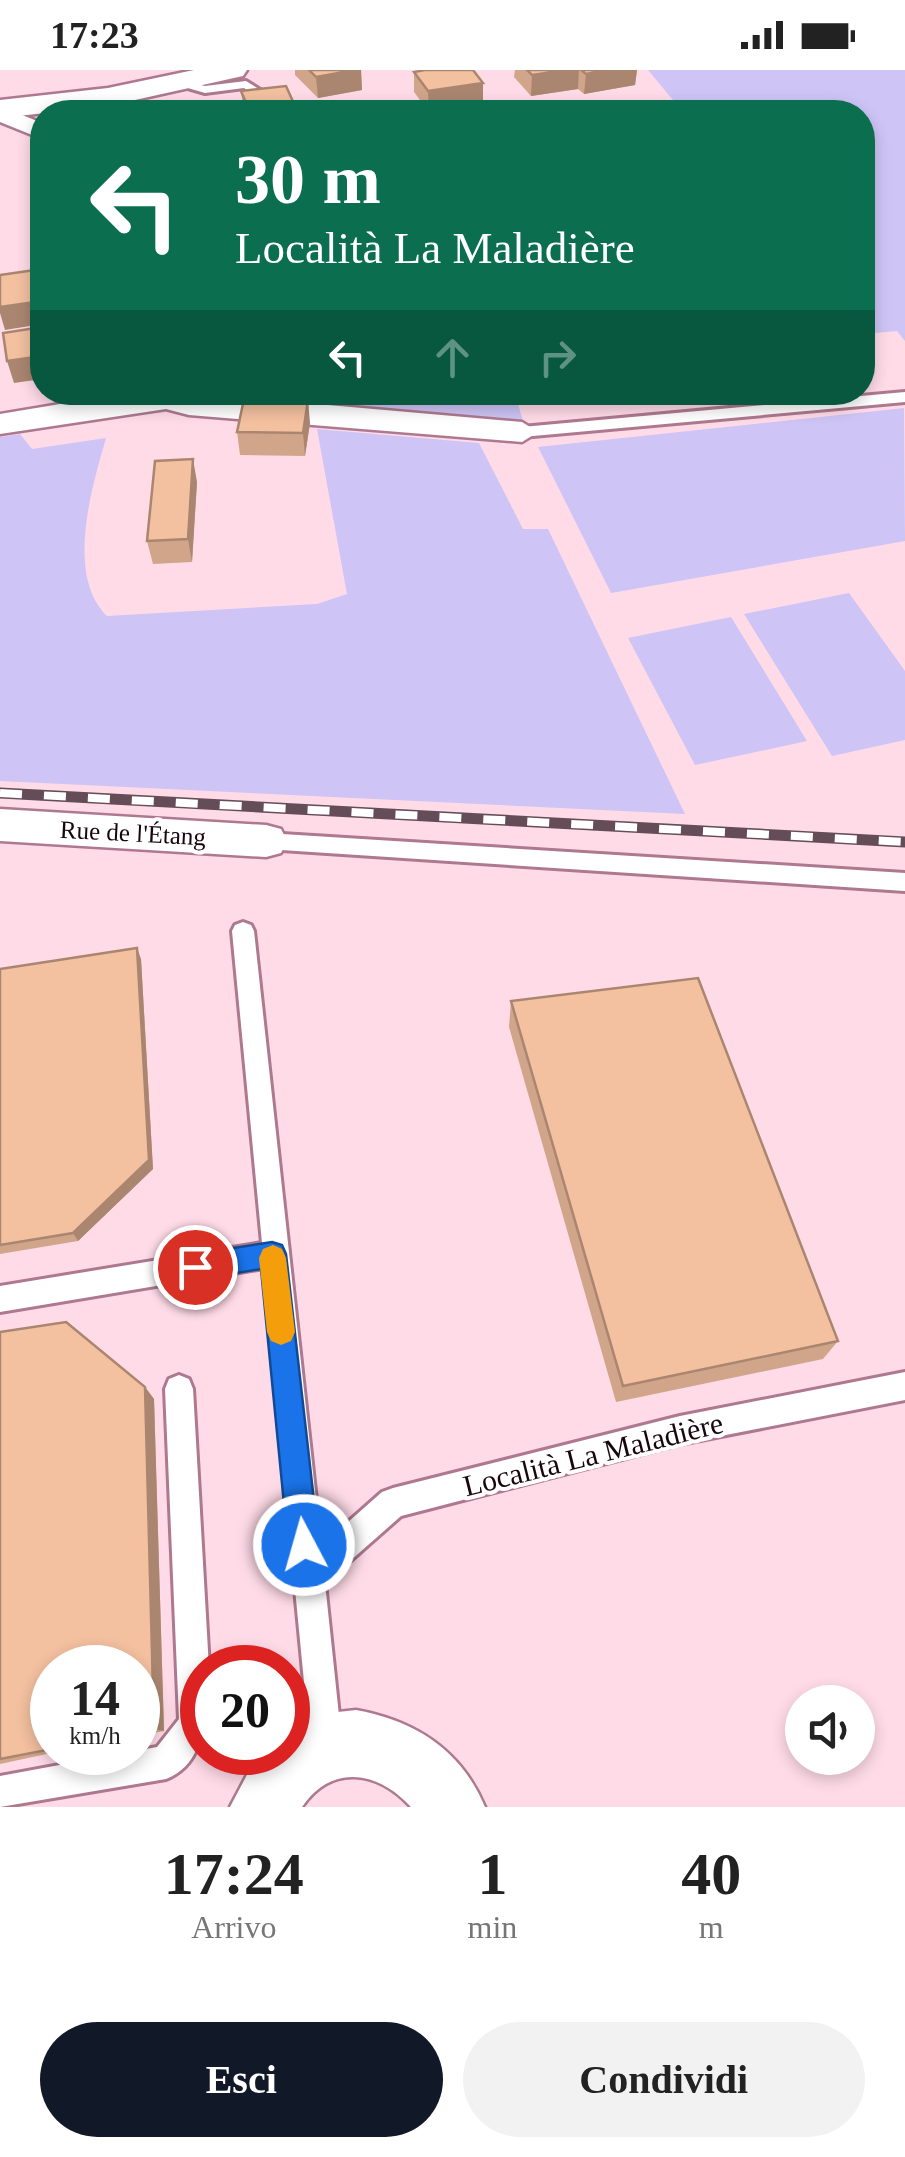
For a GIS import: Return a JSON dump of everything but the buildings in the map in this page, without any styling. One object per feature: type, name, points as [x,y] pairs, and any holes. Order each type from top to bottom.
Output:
[{"type":"street","points":[[75,100],[185,84],[233,70]]},
{"type":"street","points":[[0,111],[30,107]]},
{"type":"street","points":[[0,111],[30,126]]},
{"type":"street","points":[[0,424],[106,405]]},
{"type":"street","points":[[187,405],[522,432]]},
{"type":"street","name":"Rue de l'Étang","points":[[0,825],[266,841]]},
{"type":"street","points":[[264,1807],[294,1768],[326,1748],[362,1740],[397,1749],[427,1771],[451,1807]]},
{"type":"lane","points":[[185,84],[205,90],[246,84],[268,100]]},
{"type":"lane","points":[[875,400],[905,397]]},
{"type":"lane","points":[[522,432],[817,405]]},
{"type":"lane","points":[[266,841],[905,882]]},
{"type":"lane","points":[[243,932],[272,1254],[326,1748]]},
{"type":"lane","points":[[0,1298],[272,1254]]},
{"type":"lane","name":"Località La Maladière","points":[[307,1578],[393,1503],[680,1430],[905,1386]]},
{"type":"lane","points":[[0,1793],[166,1762],[196,1724],[178,1389]]},
{"type":"shaded area","points":[[648,70],[905,70],[905,341],[897,331],[875,333],[875,100],[673,100]]},
{"type":"shaded area","points":[[326,405],[518,405],[523,421]]},
{"type":"shaded area","points":[[904,408],[905,541],[611,593],[538,447]]},
{"type":"shaded area","points":[[317,429],[479,443],[523,529],[548,529],[685,814],[0,781],[0,437],[20,434],[32,449],[106,438],[89,505],[85,555],[94,599],[107,616],[317,604],[347,594]]},
{"type":"shaded area","points":[[849,593],[905,671],[905,740],[832,756],[744,614]]},
{"type":"shaded area","points":[[731,617],[807,741],[695,765],[628,638]]},
{"type":"railway","points":[[0,793],[905,842]]},
{"type":"slow traffic","points":[[273,1258],[281,1332]]},
{"type":"route","points":[[195,1267],[272,1254],[304,1545]]}]
